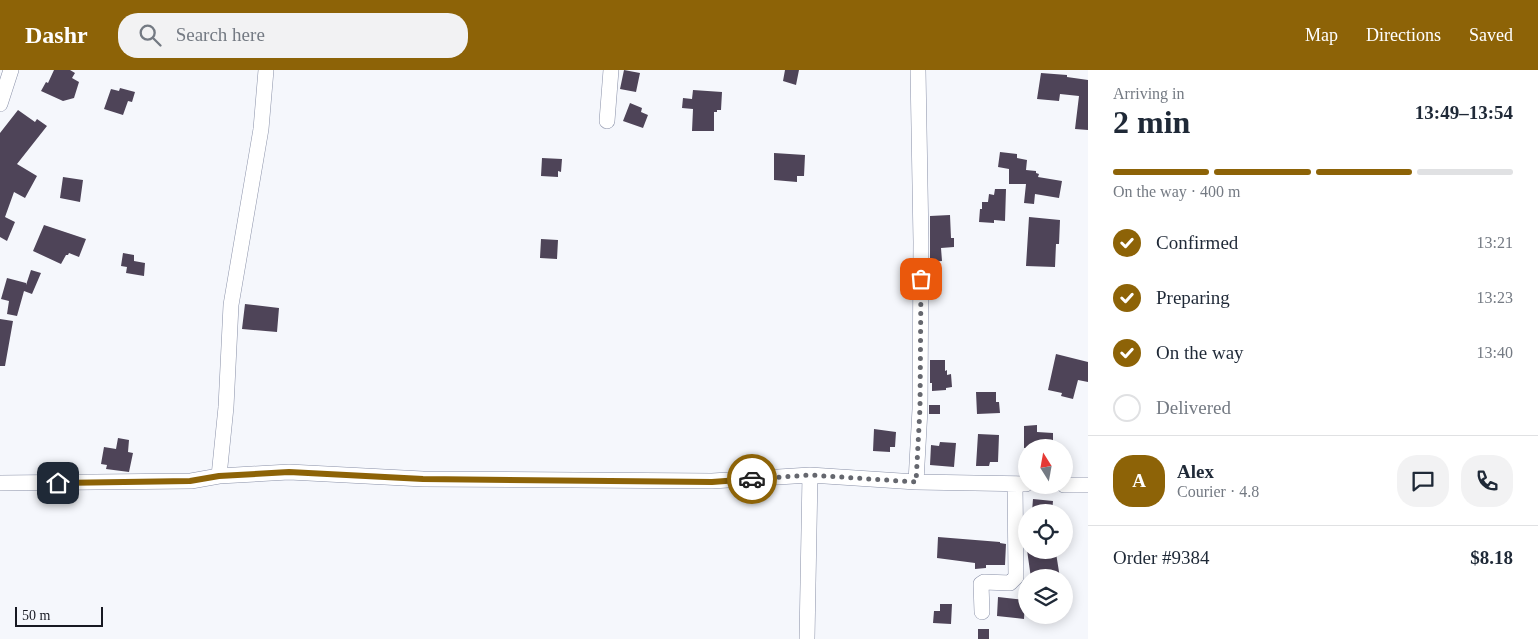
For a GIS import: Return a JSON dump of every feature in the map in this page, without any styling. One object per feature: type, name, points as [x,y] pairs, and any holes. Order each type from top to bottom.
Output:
[{"type":"street","points":[[0,104],[11,70]]},
{"type":"street","points":[[219,476],[226,407],[231,305],[261,129],[266,70]]},
{"type":"street","points":[[607,121],[611,70]]},
{"type":"street","points":[[916,482],[920,408],[921,281],[918,70]]},
{"type":"street","points":[[0,483],[190,481],[219,476],[289,472],[423,479],[712,482],[810,475],[916,482],[1018,484]]},
{"type":"street","points":[[807,639],[810,475]]},
{"type":"street","points":[[1073,485],[1088,485]]},
{"type":"street","points":[[982,612],[981,584],[984,582],[1010,583],[1016,577],[1020,494]]},
{"type":"building","points":[[54,70],[70,70],[75,73],[72,78],[79,82],[74,98],[63,101],[41,91],[46,82],[48,83]]},
{"type":"building","points":[[624,70],[640,73],[636,92],[620,89]]},
{"type":"building","points":[[785,70],[799,70],[796,85],[783,81]]},
{"type":"building","points":[[1041,73],[1067,75],[1067,77],[1088,80],[1088,130],[1075,129],[1079,96],[1060,94],[1059,101],[1037,99]]},
{"type":"building","points":[[120,88],[135,92],[132,102],[128,101],[123,115],[104,109],[111,89],[119,91]]},
{"type":"building","points":[[693,90],[722,92],[721,110],[714,112],[714,131],[692,131],[693,109],[682,108],[683,98],[692,99]]},
{"type":"building","points":[[630,103],[642,108],[641,112],[648,115],[643,128],[623,121]]},
{"type":"building","points":[[18,110],[35,122],[37,119],[47,126],[17,164],[37,176],[25,198],[14,192],[5,217],[15,222],[7,241],[0,237],[0,133]]},
{"type":"building","points":[[1000,152],[1017,154],[1017,158],[1027,160],[1026,170],[1036,171],[1039,174],[1038,177],[1062,181],[1059,198],[1035,194],[1034,204],[1024,203],[1026,184],[1009,184],[1009,169],[998,167]]},
{"type":"building","points":[[774,153],[805,155],[804,176],[797,176],[797,182],[774,180]]},
{"type":"building","points":[[542,158],[562,159],[561,172],[558,171],[558,177],[541,176]]},
{"type":"building","points":[[63,177],[83,180],[80,202],[60,198]]},
{"type":"building","points":[[995,189],[1006,189],[1005,221],[994,220],[994,223],[979,222],[982,202],[988,202],[989,194],[994,195]]},
{"type":"building","points":[[950,215],[951,238],[954,238],[954,247],[941,248],[942,261],[930,262],[930,216]]},
{"type":"building","points":[[1029,217],[1060,220],[1059,244],[1056,244],[1055,267],[1026,266]]},
{"type":"building","points":[[44,225],[86,239],[79,257],[69,253],[61,264],[33,251]]},
{"type":"building","points":[[541,239],[558,240],[557,259],[540,258]]},
{"type":"building","points":[[123,253],[134,255],[134,261],[145,263],[144,276],[126,273],[127,267],[121,266]]},
{"type":"building","points":[[31,270],[41,273],[32,294],[24,291],[17,316],[7,314],[9,301],[1,299],[7,278],[26,283],[26,285]]},
{"type":"building","points":[[245,304],[279,308],[277,332],[242,329]]},
{"type":"building","points":[[0,319],[13,321],[5,366],[0,366]]},
{"type":"building","points":[[1056,354],[1088,362],[1088,382],[1078,380],[1073,399],[1061,396],[1062,393],[1048,390]]},
{"type":"building","points":[[930,360],[945,360],[945,371],[947,370],[947,375],[951,374],[952,387],[946,388],[946,390],[932,391]]},
{"type":"building","points":[[976,392],[996,392],[996,402],[999,402],[1000,413],[977,414]]},
{"type":"building","points":[[929,405],[940,405],[940,414],[929,414]]},
{"type":"building","points":[[1037,425],[1037,432],[1053,433],[1053,439],[1024,439],[1024,426]]},
{"type":"building","points":[[874,429],[896,432],[895,447],[890,447],[890,452],[873,451]]},
{"type":"building","points":[[978,434],[999,435],[998,462],[990,462],[989,466],[976,466]]},
{"type":"building","points":[[118,438],[129,440],[128,452],[133,453],[129,472],[106,469],[107,465],[101,464],[104,447],[116,449]]},
{"type":"building","points":[[940,442],[956,443],[954,467],[930,465],[931,445],[939,446]]},
{"type":"building","points":[[1033,499],[1053,501],[1053,504],[1033,504]]},
{"type":"building","points":[[938,537],[1006,544],[1005,565],[986,565],[986,568],[975,569],[975,563],[937,558]]},
{"type":"building","points":[[1028,559],[1057,559],[1059,569],[1030,569]]},
{"type":"building","points":[[998,597],[1018,599],[1018,618],[997,616]]},
{"type":"building","points":[[940,604],[952,604],[951,624],[933,623],[934,611],[940,611]]},
{"type":"building","points":[[978,629],[989,629],[989,639],[978,639]]},
{"type":"way so far","points":[[752,479],[810,475],[916,482],[920,408],[921,279]]},
{"type":"route","points":[[58,483],[190,481],[219,476],[289,472],[423,479],[712,482],[752,479]]}]
